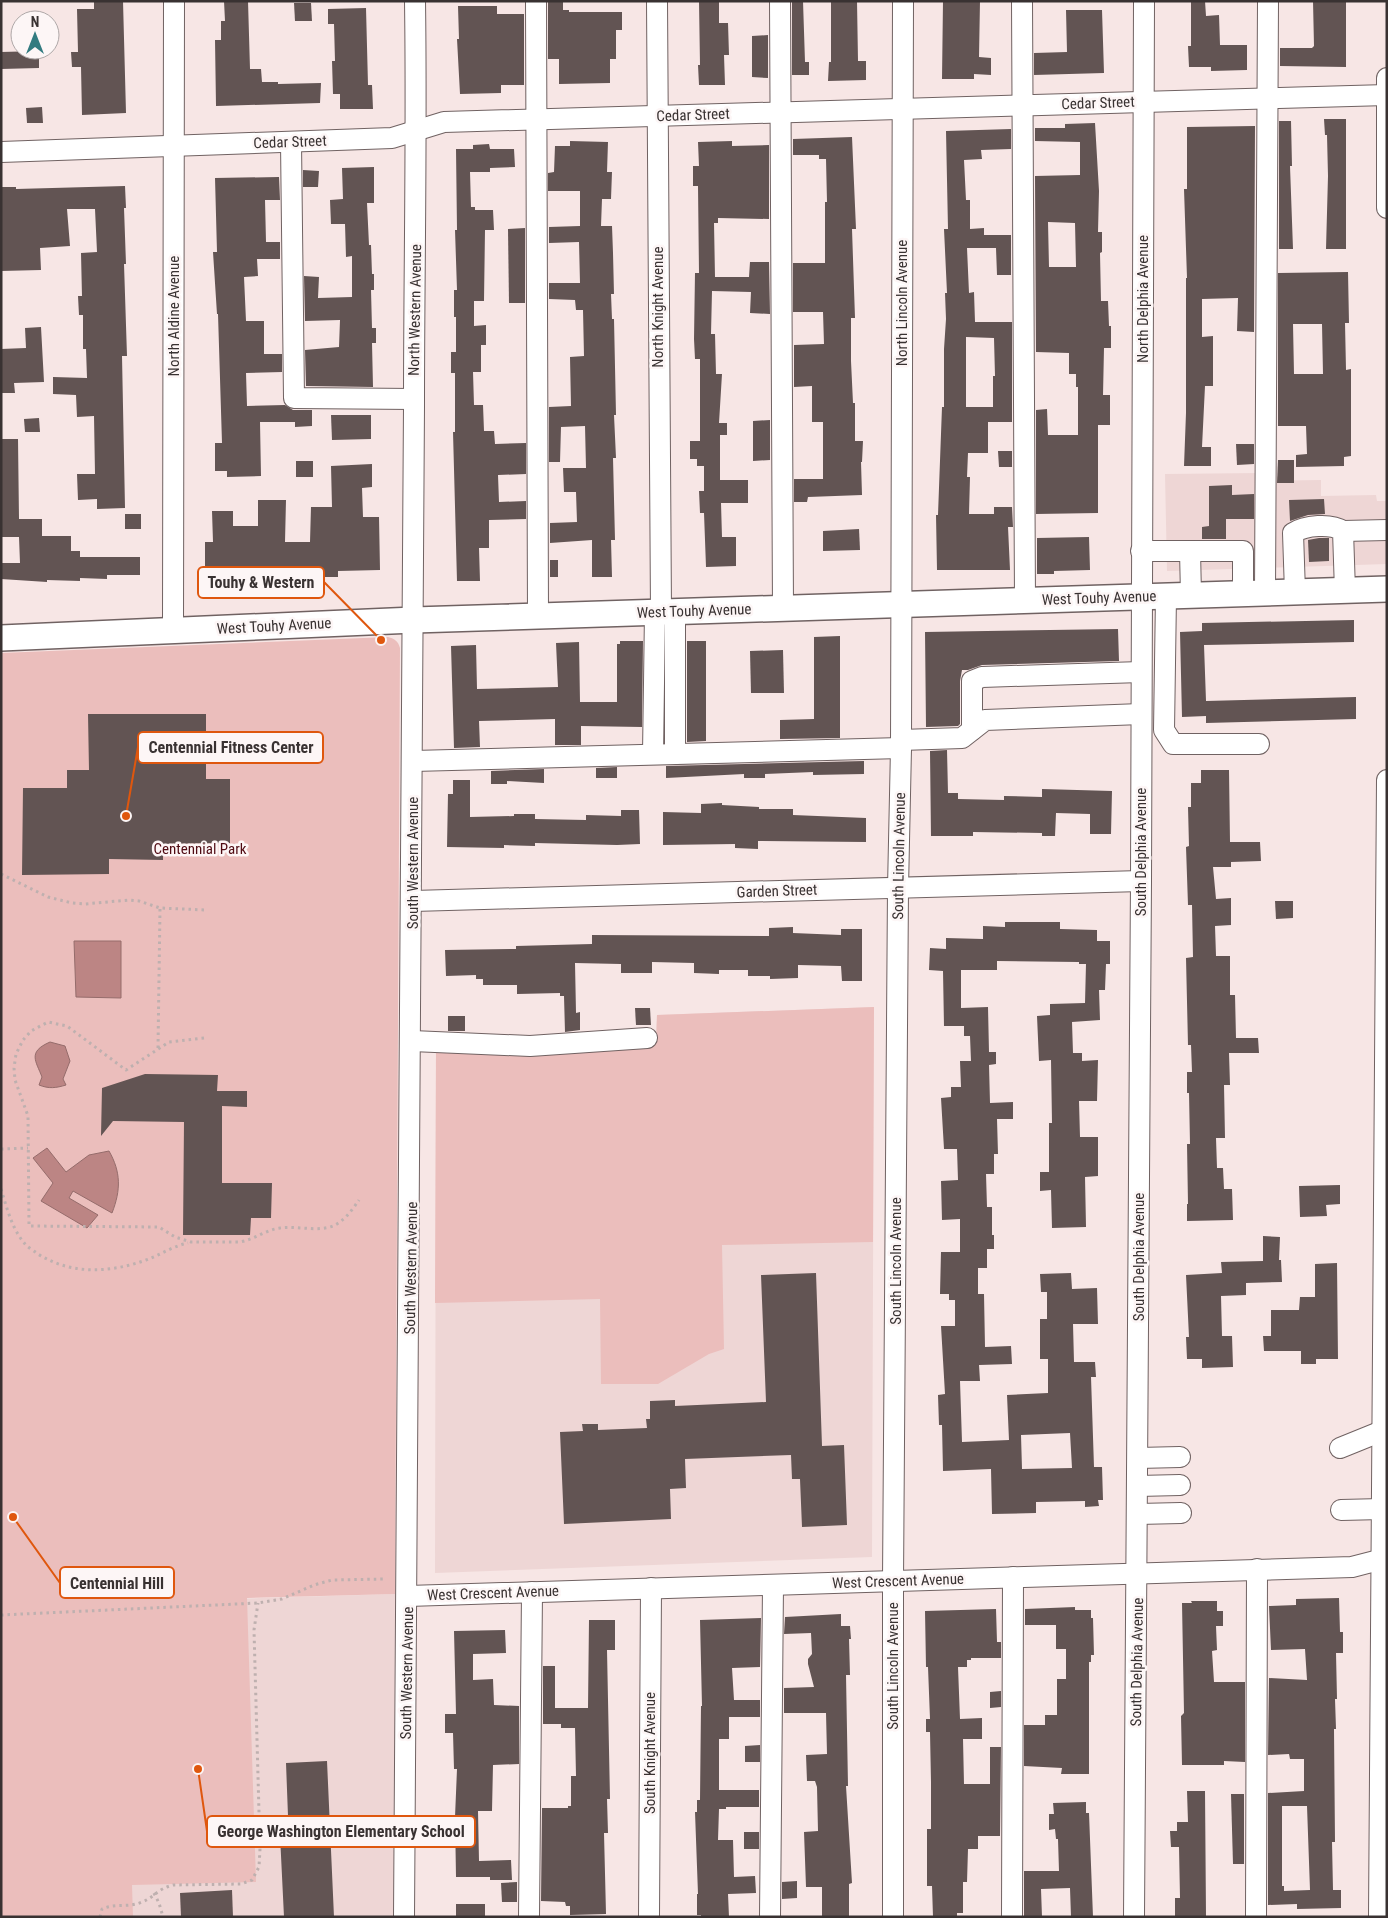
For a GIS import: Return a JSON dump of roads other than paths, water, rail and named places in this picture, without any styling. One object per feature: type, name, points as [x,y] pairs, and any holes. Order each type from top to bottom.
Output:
[{"type":"main road","name":"West Touhy Avenue","points":[[1,638],[414,620],[1387,589]]},
{"type":"street","name":"North Aldine Avenue","points":[[173,630],[174,1]]},
{"type":"street","name":"North Western Avenue","points":[[414,620],[417,131],[415,1]]},
{"type":"street","points":[[536,1],[538,616]]},
{"type":"street","name":"North Knight Avenue","points":[[657,1],[664,612]]},
{"type":"street","points":[[780,1],[783,608]]},
{"type":"street","name":"North Lincoln Avenue","points":[[901,604],[903,1]]},
{"type":"street","points":[[1022,1],[1025,600]]},
{"type":"street","name":"North Delphia Avenue","points":[[1141,597],[1144,1]]},
{"type":"street","points":[[1254,593],[1268,1]]},
{"type":"street","points":[[1387,78],[1387,208]]},
{"type":"street","name":"Cedar Street","points":[[1,152],[392,138],[444,122],[1387,95]]},
{"type":"street","points":[[291,142],[294,398],[414,399]]},
{"type":"street","points":[[1295,592],[1293,533],[1301,528],[1336,526],[1343,531],[1387,530]]},
{"type":"street","points":[[1343,531],[1345,591]]},
{"type":"street","points":[[1141,551],[1243,551],[1254,593]]},
{"type":"street","points":[[1190,551],[1191,595]]},
{"type":"street","points":[[1166,596],[1164,730],[1174,744]]},
{"type":"street","name":"South Delphia Avenue","points":[[1134,1917],[1138,1573],[1141,597]]},
{"type":"street","name":"South Lincoln Avenue","points":[[893,1917],[893,1581],[901,604]]},
{"type":"street","points":[[664,612],[675,754]]},
{"type":"street","points":[[653,754],[664,612]]},
{"type":"street","name":"South Western Avenue","points":[[404,1917],[408,1596],[414,620]]},
{"type":"street","points":[[972,730],[972,681],[982,677],[1141,672]]},
{"type":"street","points":[[413,761],[675,754],[901,744],[962,738],[985,720],[1141,714]]},
{"type":"street","points":[[1141,746],[1259,744]]},
{"type":"street","points":[[1379,1917],[1384,1559],[1382,1509],[1387,780]]},
{"type":"street","name":"Garden Street","points":[[413,901],[1141,882]]},
{"type":"street","points":[[412,1041],[530,1046],[647,1038]]},
{"type":"street","points":[[1340,1448],[1384,1425]]},
{"type":"street","points":[[1138,1458],[1180,1457]]},
{"type":"street","points":[[1138,1486],[1180,1485]]},
{"type":"street","points":[[1341,1510],[1382,1509]]},
{"type":"street","points":[[1138,1514],[1181,1513]]},
{"type":"street","name":"West Crescent Avenue","points":[[408,1596],[1352,1567],[1384,1559]]},
{"type":"street","points":[[1256,1917],[1257,1570]]},
{"type":"street","points":[[1012,1917],[1013,1577]]},
{"type":"street","points":[[770,1917],[774,1584]]},
{"type":"street","name":"South Knight Avenue","points":[[650,1917],[651,1588]]},
{"type":"street","points":[[529,1917],[532,1592]]},
{"type":"place","name":"Touhy & Western","points":[[381,640]]},
{"type":"place","name":"Centennial Fitness Center","points":[[126,816]]},
{"type":"place","name":"Centennial Hill","points":[[13,1517]]},
{"type":"place","name":"George Washington Elementary School","points":[[198,1769]]},
{"type":"park label","name":"Centennial Park","points":[[200,849]]}]
